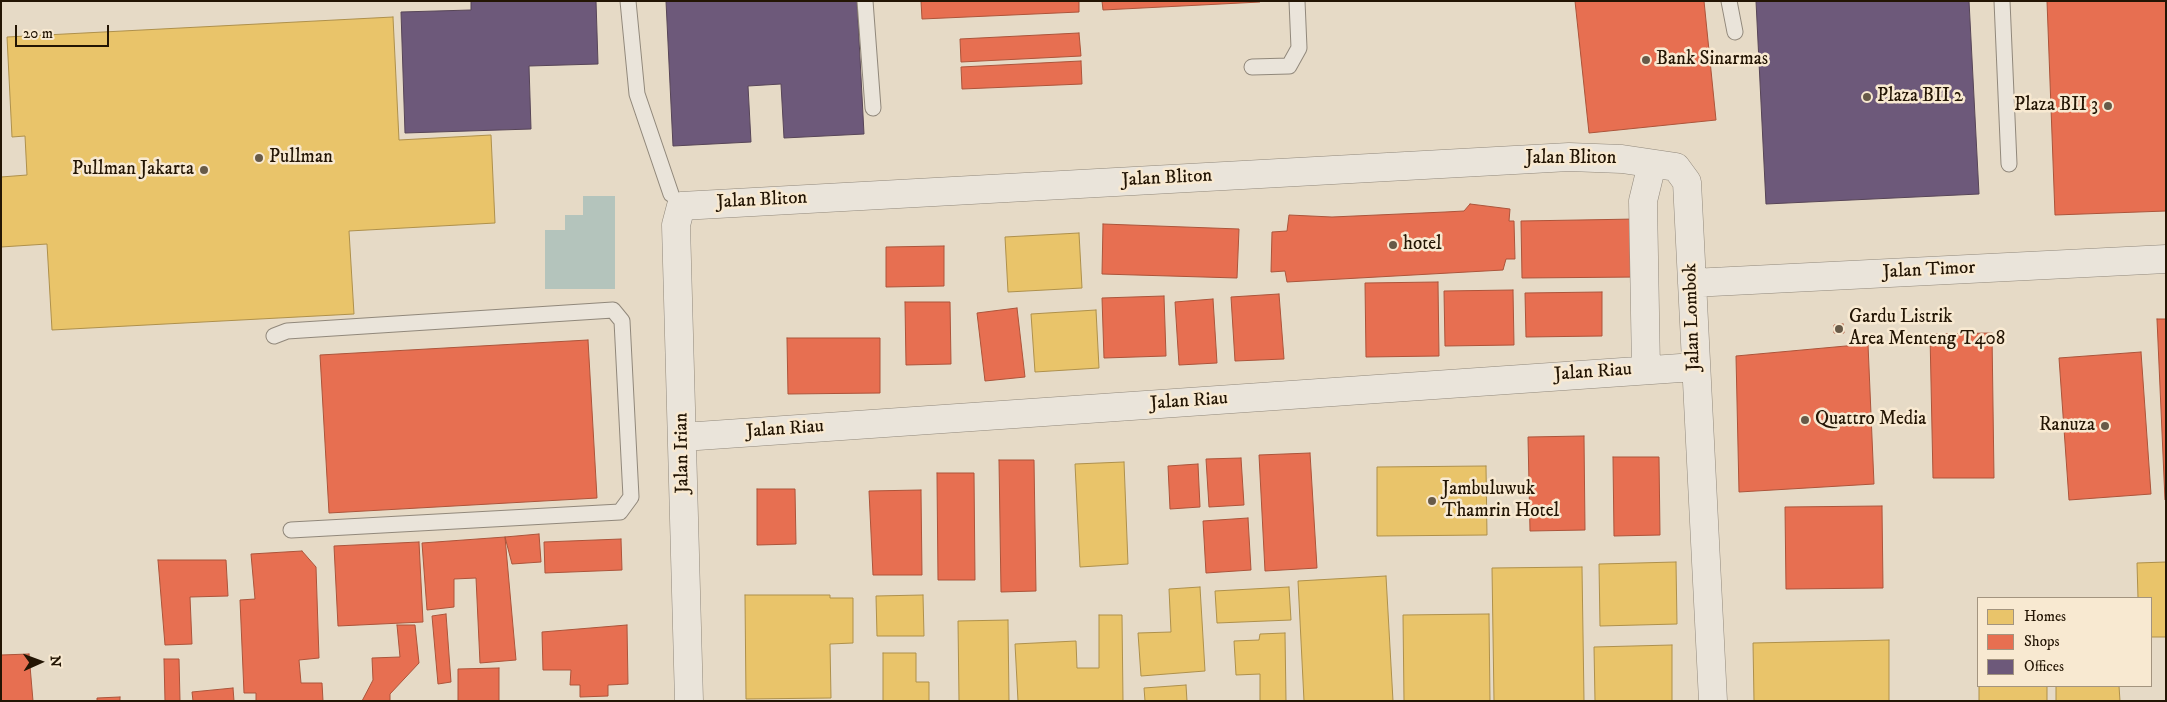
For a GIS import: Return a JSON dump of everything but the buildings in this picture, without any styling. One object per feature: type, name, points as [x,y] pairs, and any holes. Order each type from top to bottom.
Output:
[{"type":"street","name":"Jalan Bliton","points":[[676,200],[1569,157],[1622,158],[1652,164]]},
{"type":"street","name":"Jalan Lombok","points":[[1652,164],[1676,166],[1688,182],[1713,701]]},
{"type":"street","points":[[1646,369],[1643,201],[1652,164]]},
{"type":"street","name":"Jalan Irian","points":[[676,200],[689,701]]},
{"type":"street","name":"Jalan Timor","points":[[1692,283],[2166,259]]},
{"type":"street","name":"Jalan Riau","points":[[683,437],[1696,367]]},
{"type":"lane","points":[[628,1],[637,94],[676,200]]},
{"type":"lane","points":[[865,1],[873,108]]},
{"type":"lane","points":[[1252,67],[1289,66],[1299,48],[1297,1]]},
{"type":"lane","points":[[1729,1],[1735,32]]},
{"type":"lane","points":[[2002,1],[2009,164]]},
{"type":"lane","points":[[274,336],[287,331],[613,310],[622,321],[631,497],[620,512],[290,530]]},
{"type":"shaded area","points":[[583,196],[615,196],[615,289],[545,289],[545,230],[565,230],[565,215],[583,215]]},
{"type":"place","name":"Bank Sinarmas","points":[[1646,60]]},
{"type":"place","name":"Plaza BII 2","points":[[1867,97]]},
{"type":"place","name":"Plaza BII 3","points":[[2108,106]]},
{"type":"place","name":"Pullman","points":[[259,158]]},
{"type":"place","name":"Pullman Jakarta","points":[[204,170]]},
{"type":"place","name":"hotel","points":[[1393,245]]},
{"type":"place","name":"Gardu Listrik Area Menteng T408","points":[[1839,329]]},
{"type":"place","name":"Quattro Media","points":[[1805,420]]},
{"type":"place","name":"Ranuza","points":[[2105,426]]},
{"type":"place","name":"Jambuluwuk Thamrin Hotel","points":[[1432,501]]}]
